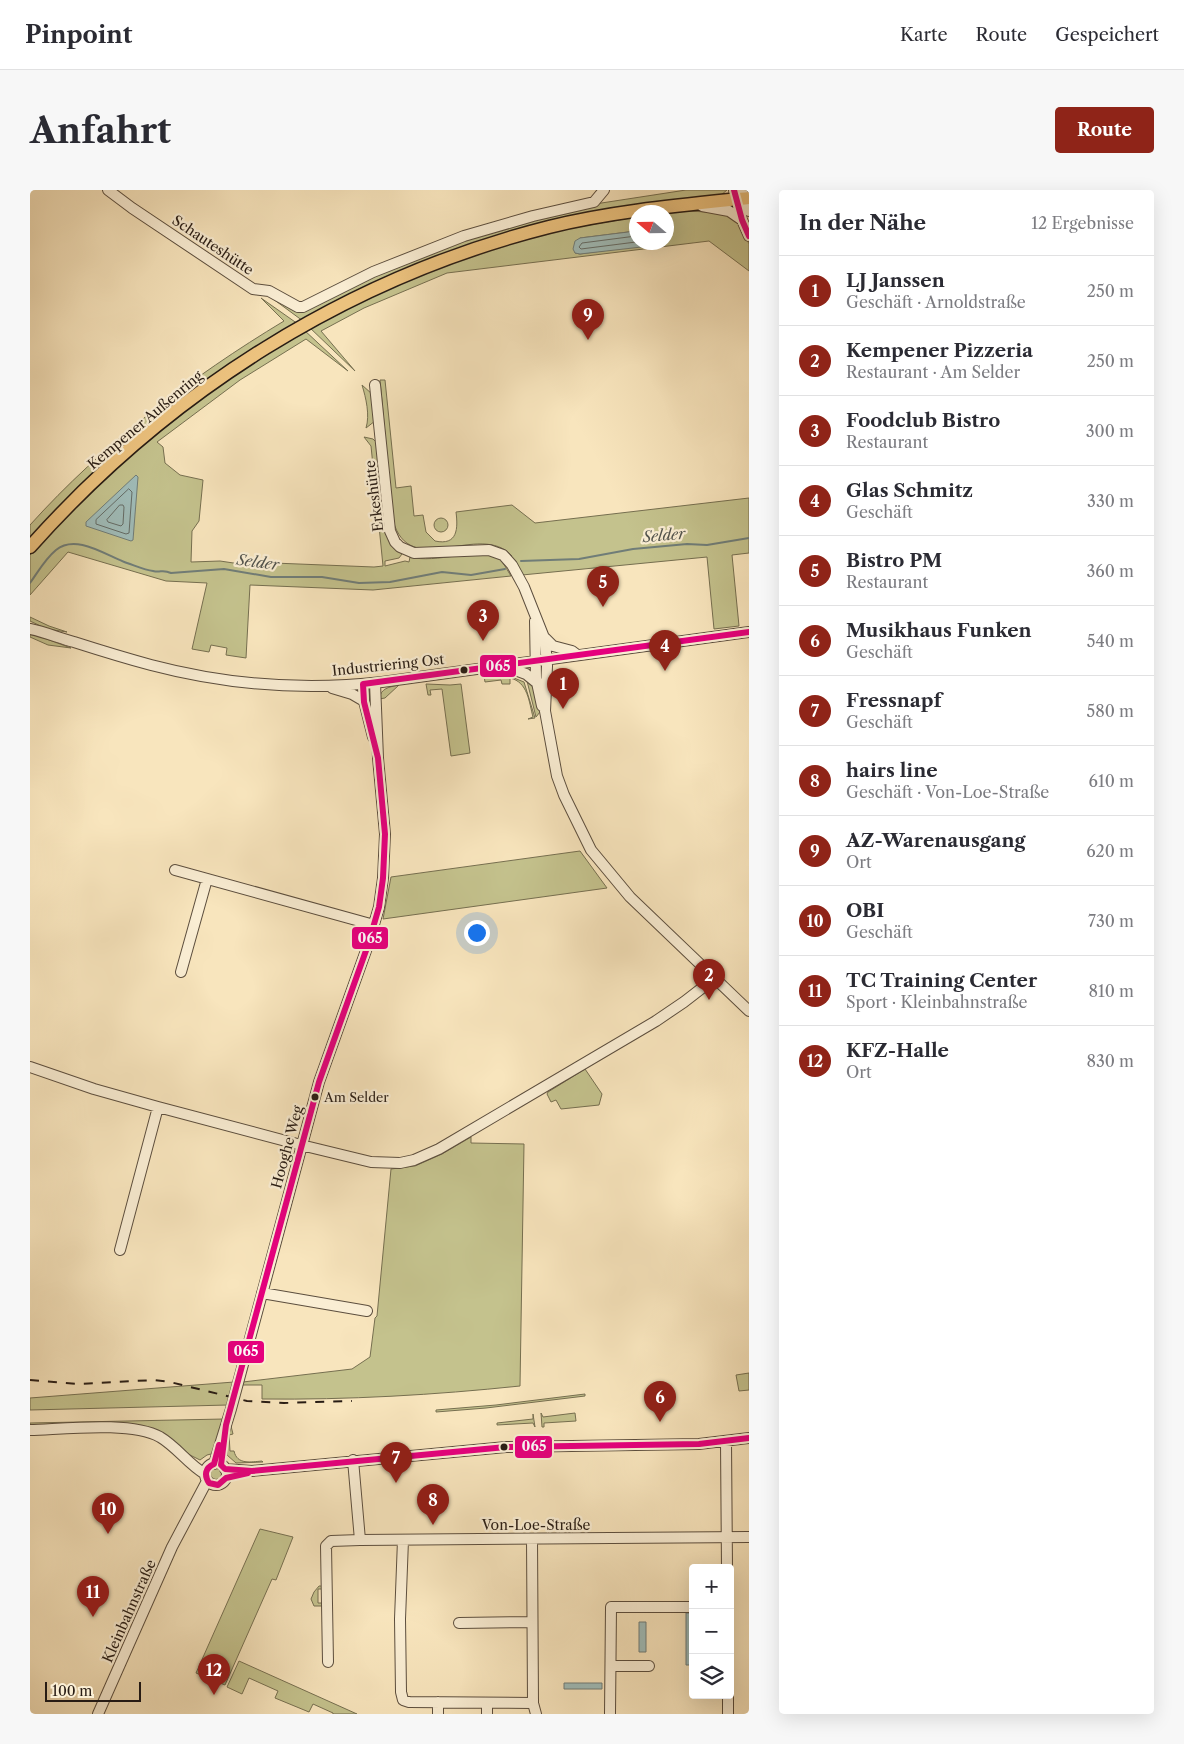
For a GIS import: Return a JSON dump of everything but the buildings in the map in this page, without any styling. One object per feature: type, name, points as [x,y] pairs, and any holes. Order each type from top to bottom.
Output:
[{"type":"main road","points":[[691,204],[743,198]]},
{"type":"main road","name":"Kempener Außenring","points":[[30,548],[87,488],[148,433],[207,387],[313,319],[396,278],[483,246],[550,227],[616,214],[691,204]]},
{"type":"street","name":"Schauteshütte","points":[[108,190],[253,289],[269,290],[294,306],[303,307],[373,272],[464,236],[533,216],[594,202],[604,190]]},
{"type":"street","points":[[743,198],[742,220],[749,236]]},
{"type":"street","points":[[691,204],[729,211],[742,220]]},
{"type":"street","name":"Erkeshütte","points":[[375,385],[390,530],[395,542],[400,547],[414,553],[480,549],[496,552],[508,560],[516,570],[544,638],[542,660]]},
{"type":"street","name":"Erkeshütte","points":[[534,615],[542,660]]},
{"type":"street","name":"Industriering Ost","points":[[32,628],[152,665],[218,680],[285,686],[375,683],[749,632]]},
{"type":"street","points":[[544,638],[553,646],[572,651],[577,655]]},
{"type":"street","points":[[542,660],[537,683],[557,776],[570,810],[591,850],[630,898],[749,1011]]},
{"type":"street","points":[[542,660],[544,711]]},
{"type":"street","points":[[503,666],[526,674],[537,683]]},
{"type":"street","name":"Hooghe Weg","points":[[215,1473],[301,1144],[324,1065],[374,925],[381,893],[385,834],[378,758],[375,683]]},
{"type":"street","name":"Hooghe Weg","points":[[363,684],[364,701],[378,758]]},
{"type":"street","points":[[326,686],[352,694],[364,701]]},
{"type":"street","points":[[175,870],[374,925]]},
{"type":"street","points":[[181,972],[207,879]]},
{"type":"street","points":[[30,1066],[94,1089],[158,1107],[384,1164],[407,1161],[427,1155],[474,1130],[656,1021],[715,978]]},
{"type":"street","points":[[120,1250],[158,1107]]},
{"type":"street","points":[[262,1294],[367,1312]]},
{"type":"street","points":[[30,1430],[132,1428],[162,1438],[188,1462],[215,1473],[247,1473],[252,1470],[353,1460],[506,1448],[679,1445],[726,1442],[749,1438]]},
{"type":"street","points":[[726,1442],[727,1564]]},
{"type":"street","points":[[353,1460],[360,1540]]},
{"type":"street","name":"Kleinbahnstraße","points":[[98,1714],[172,1547],[215,1473]]},
{"type":"street","name":"Von-Loe-Straße","points":[[328,1662],[326,1546],[331,1542],[360,1540],[749,1537]]},
{"type":"street","points":[[532,1539],[533,1703],[536,1714]]},
{"type":"street","points":[[404,1540],[400,1639],[401,1692],[403,1700],[409,1702],[533,1703]]},
{"type":"street","points":[[610,1714],[611,1606],[689,1607]]},
{"type":"street","points":[[458,1623],[532,1622]]},
{"type":"street","points":[[611,1666],[649,1666]]},
{"type":"street","points":[[728,1699],[728,1714]]},
{"type":"street","points":[[438,1702],[438,1714]]},
{"type":"street","points":[[486,1714],[487,1703]]},
{"type":"shaded area","points":[[686,190],[727,190],[721,195],[660,205],[629,205],[629,210],[557,222],[303,321],[269,296],[299,310],[344,289],[464,239],[595,204]]},
{"type":"shaded area","points":[[688,211],[726,213],[741,225],[749,244],[749,271],[709,241],[674,245],[674,212]]},
{"type":"shaded area","points":[[629,218],[629,232],[580,238],[575,253],[580,254],[629,247],[629,250],[635,250],[447,273],[364,308],[321,331],[355,371],[308,326],[430,269],[547,232]]},
{"type":"shaded area","points":[[261,298],[298,324],[248,353],[30,541],[30,525],[58,495],[118,440],[215,365],[284,321]]},
{"type":"shaded area","points":[[303,329],[348,371],[306,339],[240,380],[157,442],[163,447],[165,463],[180,475],[203,480],[199,521],[192,531],[191,562],[220,561],[247,565],[248,562],[383,566],[371,446],[364,437],[373,439],[377,443],[398,551],[402,554],[399,558],[385,561],[385,566],[405,561],[409,562],[410,557],[432,559],[468,554],[489,554],[497,557],[503,563],[511,576],[373,590],[250,585],[246,658],[226,655],[227,648],[211,645],[209,652],[192,649],[207,583],[166,581],[68,552],[30,595],[30,555],[83,497],[174,416]]},
{"type":"shaded area","points":[[380,380],[385,380],[396,488],[411,486],[414,516],[423,515],[426,532],[435,541],[448,541],[455,534],[457,524],[456,512],[512,505],[535,523],[749,498],[749,553],[732,555],[739,626],[714,629],[707,557],[522,575],[510,557],[512,556],[498,547],[482,544],[429,549],[414,547],[401,538],[393,520]]},
{"type":"shaded area","points":[[362,385],[372,394],[375,421],[366,428],[368,412]]},
{"type":"shaded area","points":[[441,518],[446,520],[448,525],[446,530],[441,532],[436,530],[434,525],[436,520]]},
{"type":"shaded area","points":[[30,617],[67,632],[47,629],[30,621]]},
{"type":"shaded area","points":[[30,633],[71,648],[48,645],[30,637]]},
{"type":"shaded area","points":[[484,676],[509,676],[524,682],[535,718],[528,719],[533,717],[527,693],[521,684],[510,678],[510,684],[502,684],[501,680],[485,682]]},
{"type":"shaded area","points":[[527,681],[529,681],[535,691],[540,712],[536,717]]},
{"type":"shaded area","points":[[426,684],[461,684],[470,753],[451,756],[442,689],[430,690],[431,695],[428,695]]},
{"type":"shaded area","points":[[399,685],[385,698],[379,699],[384,690]]},
{"type":"shaded area","points":[[580,851],[607,888],[383,919],[391,877]]},
{"type":"shaded area","points":[[585,1069],[602,1094],[599,1105],[561,1109],[556,1100],[551,1102],[547,1094],[548,1092]]},
{"type":"shaded area","points":[[471,1137],[471,1143],[524,1144],[520,1386],[391,1396],[262,1399],[262,1385],[241,1385],[243,1382],[352,1369],[370,1357],[375,1318],[377,1316],[391,1169],[415,1166],[442,1154]]},
{"type":"shaded area","points":[[749,1373],[749,1390],[739,1391],[736,1375]]},
{"type":"shaded area","points":[[234,1382],[228,1405],[30,1410],[30,1398]]},
{"type":"shaded area","points":[[585,1394],[585,1396],[486,1408],[436,1412],[436,1410]]},
{"type":"shaded area","points":[[541,1413],[543,1417],[575,1413],[576,1421],[544,1423],[544,1427],[542,1427]]},
{"type":"shaded area","points":[[533,1414],[535,1427],[533,1423],[497,1425],[497,1423],[533,1419]]},
{"type":"shaded area","points":[[224,1419],[215,1453],[207,1455],[200,1460],[184,1452],[152,1430],[30,1426],[30,1423]]},
{"type":"shaded area","points":[[231,1426],[233,1434],[229,1435],[230,1451],[234,1451],[241,1461],[263,1462],[236,1463],[227,1455],[227,1439]]},
{"type":"shaded area","points":[[213,1468],[219,1468],[223,1475],[219,1482],[213,1482],[209,1478],[209,1472]]},
{"type":"shaded area","points":[[260,1529],[293,1537],[276,1580],[272,1579],[225,1685],[196,1673]]},
{"type":"shaded area","points":[[319,1586],[323,1586],[323,1589],[318,1589],[318,1603],[323,1603],[323,1606],[314,1606],[311,1599]]},
{"type":"shaded area","points":[[239,1661],[357,1714],[333,1714],[313,1704],[309,1712],[275,1698],[278,1691],[249,1678],[242,1694],[227,1687]]},
{"type":"water","points":[[629,232],[629,248],[575,253],[573,249],[575,241],[580,238]]},
{"type":"water","points":[[136,475],[138,477],[133,540],[131,541],[86,526],[86,522]]},
{"type":"water","points":[[686,1613],[689,1613],[689,1665],[686,1665]]},
{"type":"water","points":[[639,1622],[646,1622],[646,1652],[639,1652]]},
{"type":"water","points":[[564,1683],[602,1683],[602,1689],[564,1689]]},
{"type":"waterway","name":"Selder","points":[[521,561],[579,559],[633,549],[687,544],[707,545],[749,538]]},
{"type":"waterway","name":"Selder","points":[[30,583],[45,561],[56,550],[64,545],[73,544],[92,548],[144,569],[171,573],[224,569],[271,577],[322,577],[359,583],[390,582],[442,572],[471,575],[505,569]]},
{"type":"railway","points":[[30,1380],[77,1384],[154,1380],[170,1382],[247,1401],[284,1403],[352,1401]]},
{"type":"transit line","name":"065","points":[[734,190],[742,220],[749,236]]},
{"type":"transit line","name":"065","points":[[749,632],[363,684],[364,702],[378,758],[385,834],[383,878],[379,907],[368,945],[319,1082],[226,1425],[221,1465],[225,1469],[252,1471],[506,1447],[699,1444],[749,1438]]},
{"type":"transit line","name":"065","points":[[219,1445],[214,1464],[206,1472],[209,1483],[218,1485],[226,1478],[248,1473]]},
{"type":"place","name":"AZ-Warenausgang","points":[[588,340]]},
{"type":"place","name":"Bistro PM","points":[[603,607]]},
{"type":"place","name":"Foodclub Bistro","points":[[483,641]]},
{"type":"place","name":"Glas Schmitz","points":[[665,671]]},
{"type":"place","name":"LJ Janssen","points":[[563,709]]},
{"type":"place","name":"Kempener Pizzeria","points":[[709,1000]]},
{"type":"place","name":"Am Selder","points":[[315,1097]]},
{"type":"place","name":"Musikhaus Funken","points":[[660,1422]]},
{"type":"place","name":"Fressnapf","points":[[396,1483]]},
{"type":"place","name":"hairs line","points":[[433,1525]]},
{"type":"place","name":"OBI","points":[[108,1534]]},
{"type":"place","name":"TC Training Center","points":[[93,1617]]},
{"type":"place","name":"KFZ-Halle","points":[[214,1695]]}]
